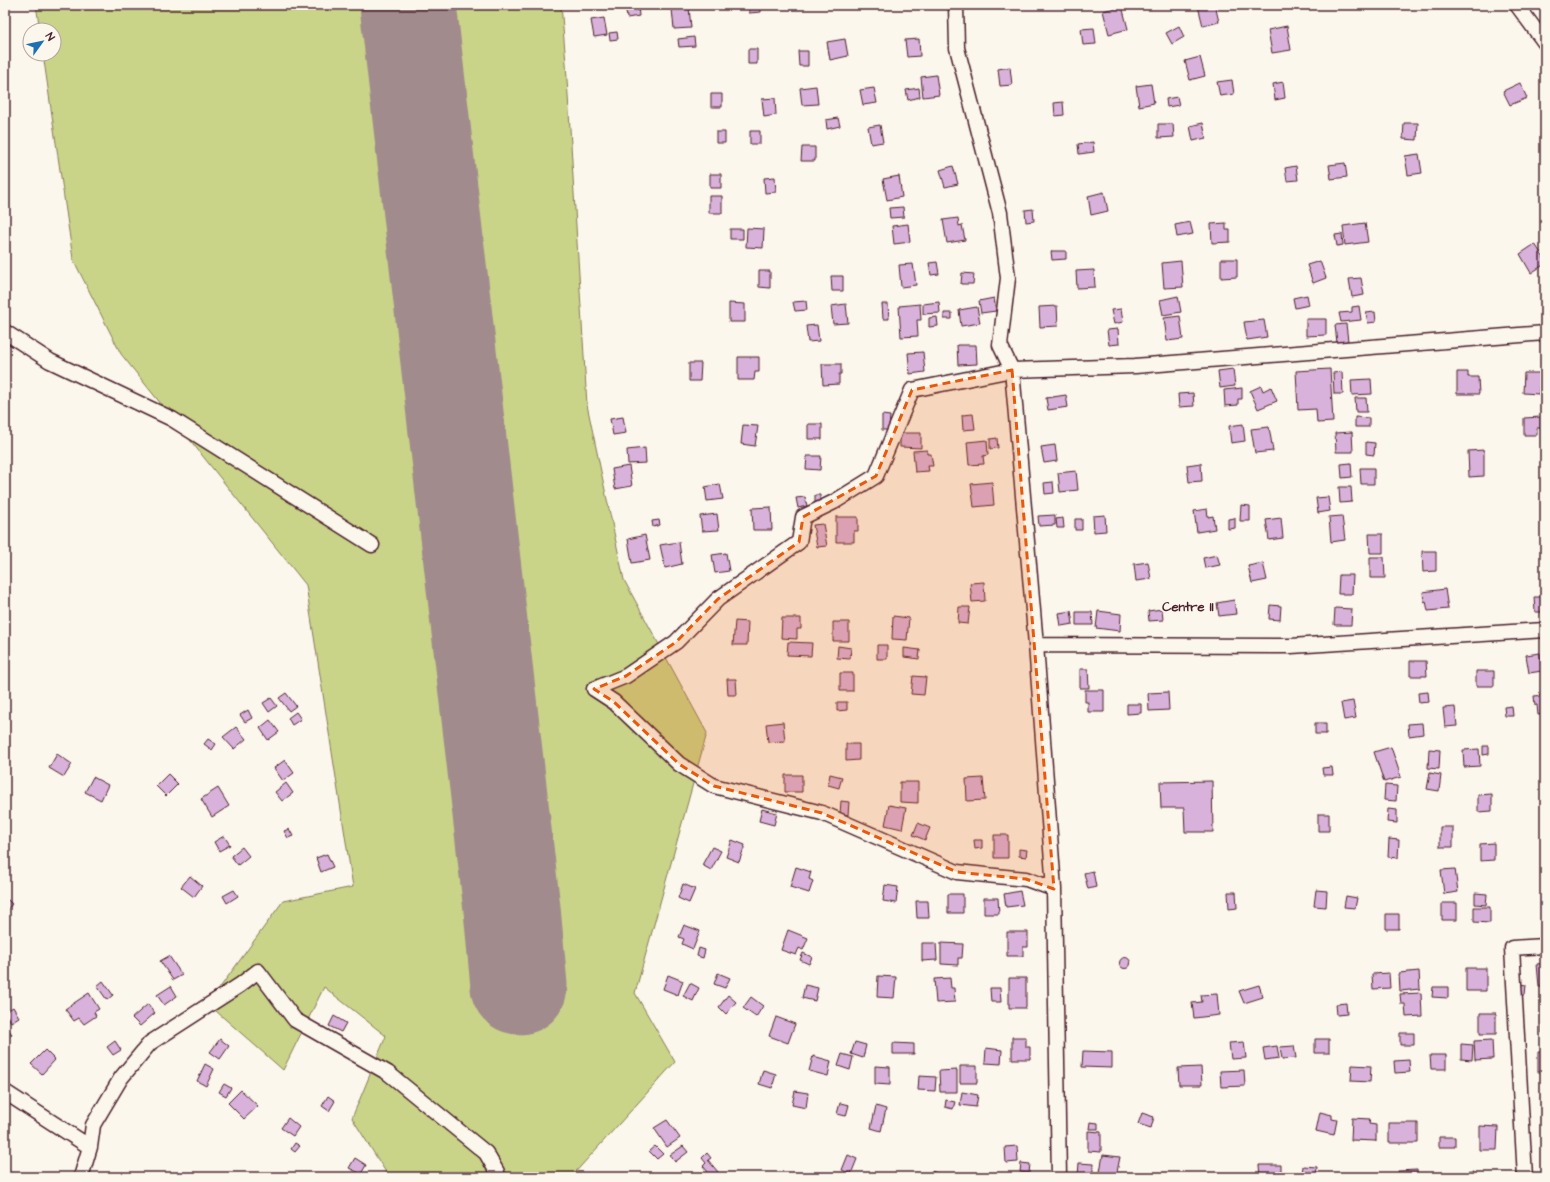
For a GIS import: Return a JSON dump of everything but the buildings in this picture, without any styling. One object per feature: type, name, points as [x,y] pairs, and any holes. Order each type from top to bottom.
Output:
[{"type":"street","points":[[956,5],[957,48],[1000,213],[1008,278],[1000,345],[1012,370],[1036,645],[1054,890],[1059,1177]]},
{"type":"street","points":[[1516,5],[1545,43]]},
{"type":"street","points":[[5,332],[50,361],[172,419],[372,545]]},
{"type":"street","points":[[1054,890],[1026,879],[957,872],[822,813],[714,786],[679,764],[614,702],[594,689],[626,676],[676,642],[718,599],[799,542],[803,517],[834,502],[876,476],[912,390],[1012,370],[1135,366],[1545,333]]},
{"type":"street","points":[[1036,645],[1291,646],[1545,630]]},
{"type":"street","points":[[1526,1177],[1512,948],[1545,946]]},
{"type":"street","points":[[81,1177],[90,1147],[93,1125],[121,1078],[150,1043],[258,972],[295,1020],[388,1073],[486,1153],[497,1172],[498,1177]]},
{"type":"street","points":[[5,1092],[90,1147]]},
{"type":"highlighted area","points":[[1012,370],[1054,889],[1026,879],[957,872],[822,813],[714,786],[679,764],[614,702],[594,689],[626,676],[676,642],[718,599],[799,542],[803,517],[876,476],[912,390]]},
{"type":"green space","points":[[36,5],[561,5],[566,63],[587,405],[624,580],[707,733],[635,993],[675,1062],[571,1177],[389,1177],[352,1118],[386,1036],[324,987],[283,1070],[208,1004],[283,901],[353,887],[306,585],[121,354],[73,259],[44,62],[62,62],[62,22],[39,22]]},
{"type":"runway","points":[[408,5],[512,909],[519,986]]},
{"type":"district","name":"Centre II","points":[[1188,606]]}]
